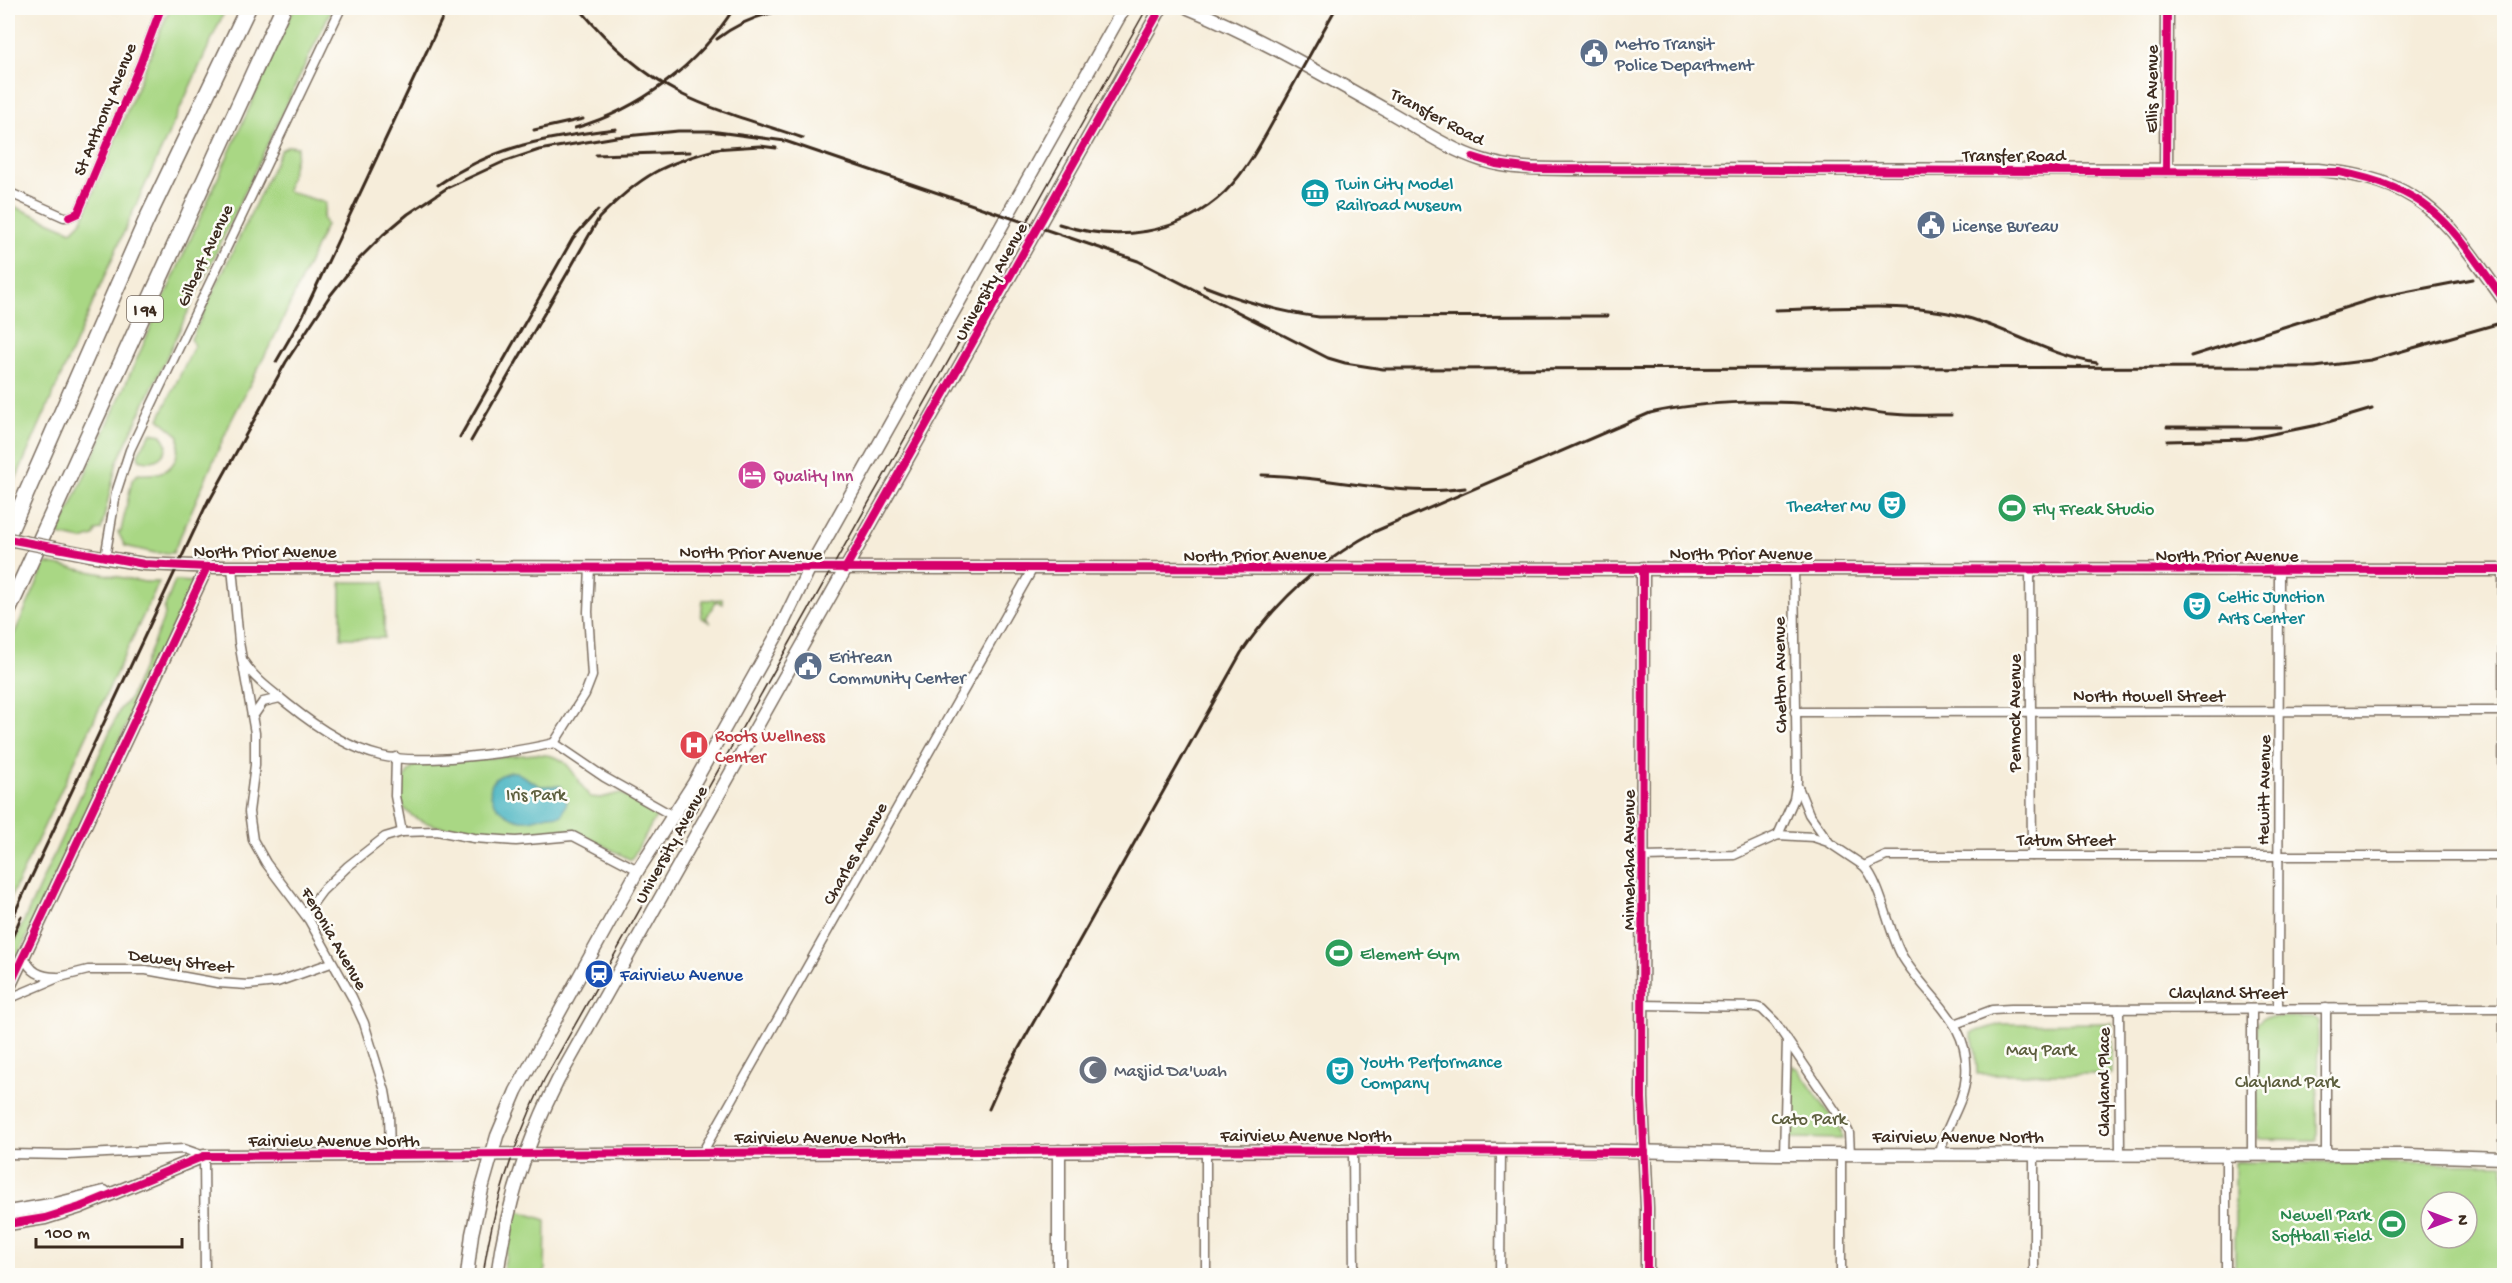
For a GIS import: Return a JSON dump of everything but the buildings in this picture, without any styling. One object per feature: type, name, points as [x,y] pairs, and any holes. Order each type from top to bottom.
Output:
[{"type":"highway","name":"I 94","points":[[8,537],[146,220],[248,8]]},
{"type":"highway","name":"I 94","points":[[8,612],[283,8]]},
{"type":"street","name":"St Anthony Avenue","points":[[8,192],[69,217],[78,213],[161,8]]},
{"type":"street","name":"Gilbert Avenue","points":[[105,558],[116,493],[125,463],[341,8]]},
{"type":"street","name":"University Avenue","points":[[467,1275],[475,1219],[492,1154],[510,1105],[524,1076],[638,870],[694,783],[778,633],[810,567],[1124,8]]},
{"type":"street","name":"University Avenue","points":[[497,1275],[511,1203],[526,1155],[558,1080],[1161,8]]},
{"type":"street","name":"Transfer Road","points":[[1188,8],[1224,22],[1293,57],[1453,147],[1484,161],[1514,167],[1550,169],[2318,170],[2361,176],[2381,182],[2420,200],[2440,216],[2456,232],[2505,300]]},
{"type":"street","name":"Ellis Avenue","points":[[2166,8],[2166,170]]},
{"type":"street","name":"North Prior Avenue","points":[[8,537],[144,564],[207,567],[2504,571]]},
{"type":"street","points":[[241,657],[258,680],[306,719],[333,735],[373,753],[396,757],[448,758],[554,743],[585,694],[592,676],[588,612],[590,566]]},
{"type":"street","points":[[8,990],[207,567]]},
{"type":"street","name":"Feronia Avenue","points":[[232,567],[241,657],[254,716],[256,747],[249,812],[253,840],[266,862],[305,914],[352,997],[375,1055],[389,1114],[390,1155]]},
{"type":"street","name":"Charles Avenue","points":[[702,1153],[1033,568]]},
{"type":"street","name":"Minnehaha Avenue","points":[[1643,568],[1642,1098],[1647,1275]]},
{"type":"street","name":"Chelton Avenue","points":[[1778,836],[1794,800],[1797,781],[1794,568]]},
{"type":"street","name":"Pennock Avenue","points":[[2030,569],[2032,856]]},
{"type":"street","name":"Hewitt Avenue","points":[[2278,1010],[2279,570]]},
{"type":"street","points":[[2504,571],[2502,711],[2504,1158]]},
{"type":"street","points":[[254,716],[263,702],[280,698]]},
{"type":"street","name":"North Howell Street","points":[[1795,712],[2502,711]]},
{"type":"street","points":[[554,743],[604,777],[673,816]]},
{"type":"street","points":[[396,757],[394,796],[402,832]]},
{"type":"street","name":"Chelton Avenue","points":[[1797,781],[1809,814],[1828,842]]},
{"type":"street","points":[[305,914],[322,891],[340,873],[385,837],[402,832],[437,831],[474,838],[516,841],[573,836],[638,870]]},
{"type":"street","points":[[1643,857],[1734,855],[1778,836],[1813,837],[1828,842],[1864,866],[1874,883],[1902,955],[1955,1024],[1963,1046],[1966,1076],[1957,1110],[1941,1140],[1940,1154]]},
{"type":"street","name":"Tatum Street","points":[[1864,866],[1886,856],[2503,856]]},
{"type":"street","name":"Dewey Street","points":[[24,956],[30,969],[37,974],[60,977]]},
{"type":"street","name":"Dewey Street","points":[[8,999],[60,977],[88,970],[134,969],[218,983],[248,985],[277,982],[332,963]]},
{"type":"street","points":[[1643,1005],[1756,1006],[1770,1015],[1849,1133],[1846,1154],[1841,1275]]},
{"type":"street","points":[[2326,1008],[2326,1155]]},
{"type":"street","name":"Clayland Street","points":[[1955,1024],[1992,1011],[2011,1009],[2504,1008]]},
{"type":"street","name":"Clayland Place","points":[[2119,1009],[2120,1154]]},
{"type":"street","points":[[2252,1009],[2252,1154]]},
{"type":"street","points":[[1784,1154],[1787,1039]]},
{"type":"street","points":[[8,1154],[68,1155],[184,1149],[204,1156],[205,1275]]},
{"type":"street","points":[[1206,1150],[1206,1275]]},
{"type":"street","points":[[1353,1150],[1354,1275]]},
{"type":"street","points":[[1500,1275],[1501,1150]]},
{"type":"street","name":"Fairview Avenue North","points":[[8,1224],[68,1212],[204,1156],[1501,1150],[1784,1154],[2252,1154],[2504,1158]]},
{"type":"street","points":[[1059,1151],[1059,1275]]},
{"type":"street","points":[[2034,1154],[2034,1275]]},
{"type":"street","points":[[2226,1154],[2226,1275]]},
{"type":"street","name":"Fairview Avenue North","points":[[8,1212],[56,1204],[123,1188]]},
{"type":"green space","points":[[170,8],[226,8],[131,216],[8,497],[8,204],[72,231],[81,222]]},
{"type":"green space","points":[[294,8],[332,8],[117,462],[101,530],[96,531],[94,536],[82,540],[58,535]]},
{"type":"green space","points":[[288,146],[298,147],[287,191],[326,203],[323,218],[326,225],[279,328],[231,421],[173,553],[155,553],[125,546],[118,532],[121,531],[132,480],[138,474],[164,471],[174,462],[179,436],[159,419],[194,346],[191,339],[281,150]]},
{"type":"green space","points":[[151,433],[162,435],[167,446],[165,451],[160,458],[153,461],[139,459],[138,454]]},
{"type":"green space","points":[[46,563],[145,582],[159,582],[8,903],[8,648]]},
{"type":"green space","points":[[175,581],[194,582],[23,945],[8,972],[8,956],[120,709],[130,698],[165,615],[164,609]]},
{"type":"green space","points":[[341,582],[384,582],[384,638],[341,638]]},
{"type":"green space","points":[[722,599],[723,604],[716,601],[706,618],[711,623],[701,617],[703,600]]},
{"type":"green space","name":"Iris Park","points":[[535,754],[547,755],[564,762],[590,797],[601,798],[620,793],[658,813],[631,860],[576,831],[502,834],[460,831],[439,826],[421,820],[408,812],[401,801],[403,781],[416,764]]},
{"type":"green space","name":"Clayland Park","points":[[2264,1017],[2312,1017],[2318,1022],[2317,1140],[2257,1139],[2257,1023]]},
{"type":"green space","name":"May Park","points":[[2112,1023],[2112,1074],[1977,1074],[1976,1053],[1971,1033],[2001,1024]]},
{"type":"green space","name":"Cato Park","points":[[1791,1065],[1798,1069],[1841,1130],[1842,1139],[1789,1138]]},
{"type":"green space","points":[[2235,1162],[2504,1164],[2504,1275],[2235,1275]]},
{"type":"green space","points":[[515,1210],[546,1220],[545,1275],[502,1276]]},
{"type":"water","points":[[509,772],[516,772],[540,786],[561,786],[567,802],[562,815],[521,820],[501,810],[491,796],[490,789],[493,782]]},
{"type":"tram line","points":[[483,1276],[498,1200],[523,1128],[544,1080],[1147,8]]},
{"type":"railway","points":[[276,362],[302,317],[447,8]]},
{"type":"railway","points":[[579,8],[601,33],[638,67],[666,86],[710,107],[803,138]]},
{"type":"railway","points":[[575,128],[623,109],[666,82],[703,48],[734,8]]},
{"type":"railway","points":[[717,39],[726,32],[756,18],[777,11],[800,8]]},
{"type":"railway","points":[[1059,224],[1103,233],[1125,234],[1146,231],[1188,218],[1225,192],[1251,160],[1336,8]]},
{"type":"railway","points":[[534,130],[583,119]]},
{"type":"railway","points":[[438,185],[480,160],[523,145],[616,129]]},
{"type":"railway","points":[[206,507],[286,362],[329,297],[360,258],[408,214],[447,188],[503,162],[539,150],[616,137],[678,131],[710,131],[785,141],[1138,261],[1328,358],[1383,369],[2315,367],[2371,360],[2504,322]]},
{"type":"railway","points":[[713,149],[760,146],[776,148]]},
{"type":"railway","points":[[471,441],[599,218],[628,191],[654,172],[684,159],[722,148]]},
{"type":"railway","points":[[596,155],[690,152]]},
{"type":"railway","points":[[460,437],[573,238],[598,210]]},
{"type":"railway","points":[[2191,356],[2379,297],[2473,279]]},
{"type":"railway","points":[[1204,286],[1261,305],[1319,317],[1607,316]]},
{"type":"railway","points":[[1775,310],[1875,307],[1925,309],[1988,324],[2064,355],[2097,363]]},
{"type":"railway","points":[[989,1109],[1005,1073],[1241,653],[1284,599],[1336,555],[1376,531],[1650,413],[1696,405],[1771,402],[1820,404],[1899,415],[1951,415]]},
{"type":"railway","points":[[2167,441],[2247,439],[2318,425],[2372,409]]},
{"type":"railway","points":[[2167,427],[2281,427]]},
{"type":"railway","points":[[1262,475],[1389,489],[1465,488]]},
{"type":"railway","points":[[8,927],[209,499]]},
{"type":"railway","points":[[8,947],[21,917]]},
{"type":"cycle path","points":[[69,217],[78,213],[161,8]]},
{"type":"cycle path","points":[[845,569],[1161,8]]},
{"type":"cycle path","points":[[2166,170],[2167,8]]},
{"type":"cycle path","points":[[1473,157],[1496,164],[1531,169],[2339,172],[2398,190],[2419,201],[2438,215],[2469,251],[2504,300]]},
{"type":"cycle path","points":[[8,539],[144,564],[207,567],[2504,570]]},
{"type":"cycle path","points":[[8,989],[207,567]]},
{"type":"cycle path","points":[[1643,568],[1642,1098],[1647,1208],[1647,1276]]},
{"type":"cycle path","points":[[8,1224],[45,1218],[80,1207],[204,1156],[1153,1150],[1645,1152]]},
{"type":"place","name":"Metro Transit Police Department","points":[[1594,53]]},
{"type":"place","name":"Twin City Model Railroad Museum","points":[[1315,193]]},
{"type":"place","name":"License Bureau","points":[[1931,225]]},
{"type":"place","name":"Quality Inn","points":[[752,475]]},
{"type":"place","name":"Theater Mu","points":[[1892,505]]},
{"type":"place","name":"Fly Freak Studio","points":[[2012,508]]},
{"type":"place","name":"Celtic Junction Arts Center","points":[[2197,606]]},
{"type":"place","name":"Eritrean Community Center","points":[[808,666]]},
{"type":"place","name":"Roots Wellness Center","points":[[694,745]]},
{"type":"place","name":"Element Gym","points":[[1339,953]]},
{"type":"place","name":"Fairview Avenue","points":[[599,974]]},
{"type":"place","name":"Masjid Da'wah","points":[[1093,1070]]},
{"type":"place","name":"Youth Performance Company","points":[[1340,1071]]},
{"type":"place","name":"Newell Park Softball Field","points":[[2392,1224]]}]
